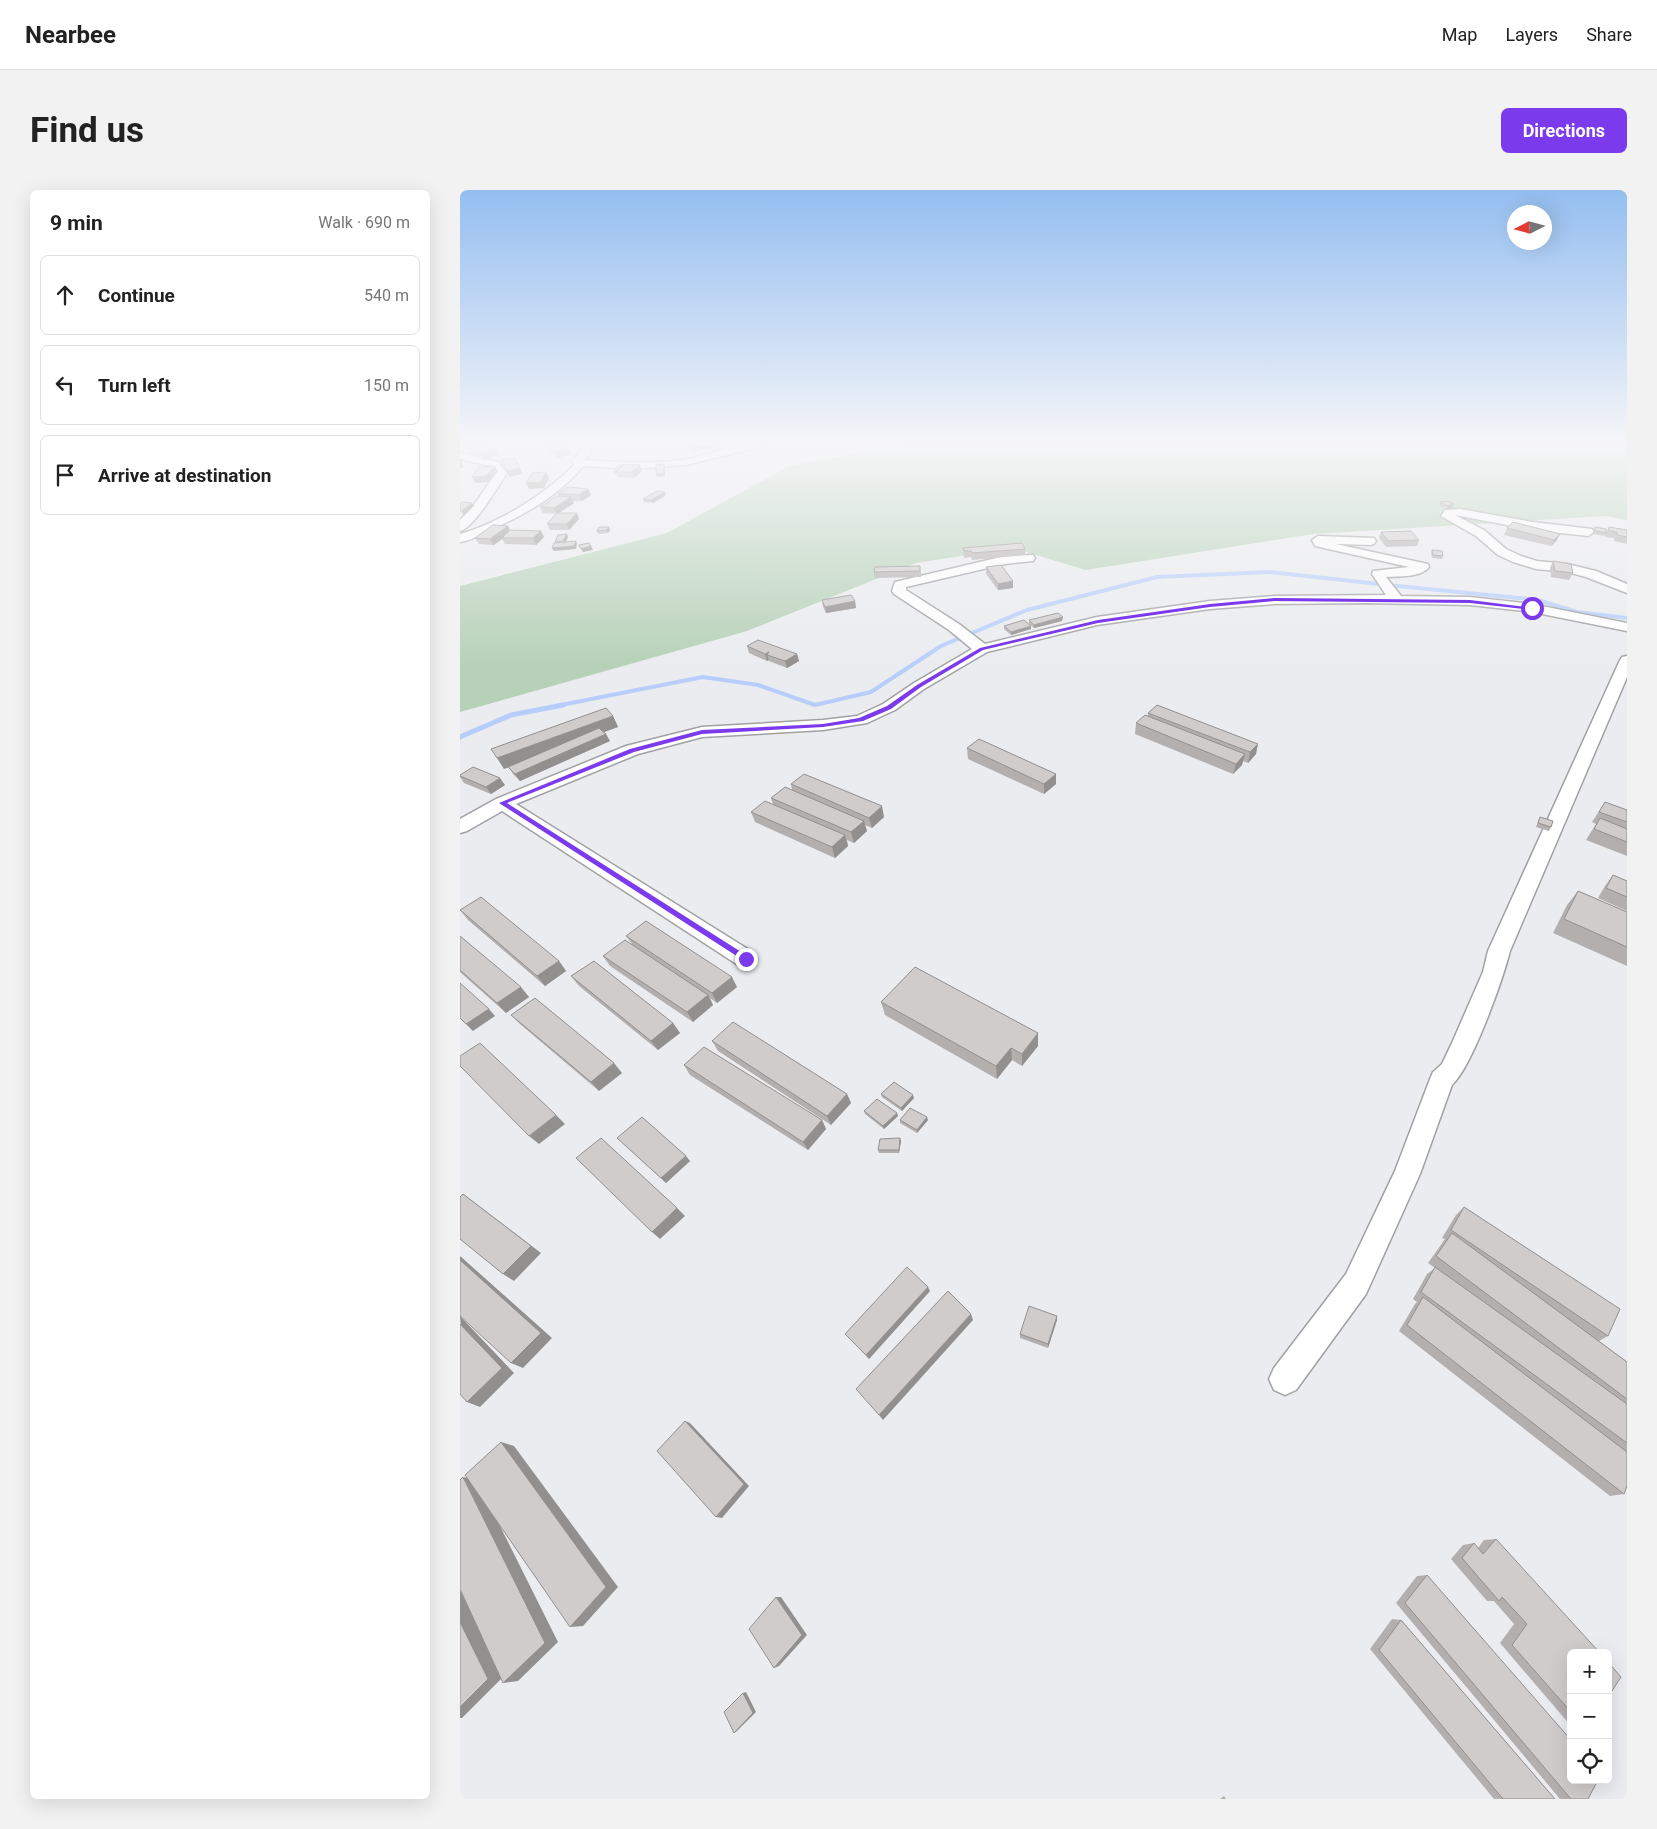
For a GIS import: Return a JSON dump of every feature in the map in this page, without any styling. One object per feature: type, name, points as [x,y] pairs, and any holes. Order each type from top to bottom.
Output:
[{"type":"street","points":[[460,539],[504,518]]},
{"type":"street","points":[[1452,518],[1480,533],[1502,552],[1517,559],[1536,565],[1567,568],[1590,574],[1627,589]]},
{"type":"street","points":[[1488,518],[1588,532]]},
{"type":"street","points":[[1370,541],[1318,540],[1319,543],[1328,546],[1423,567],[1418,570],[1378,574],[1384,585],[1398,600]]},
{"type":"street","points":[[982,649],[954,627],[898,591],[900,585],[1005,560],[1029,558]]},
{"type":"street","points":[[460,826],[502,803],[632,750],[702,732],[823,726],[861,720],[889,708],[919,686],[982,649],[1098,621],[1210,605],[1274,600],[1398,600],[1470,601],[1532,608],[1627,627]]},
{"type":"street","points":[[1285,1379],[1356,1284],[1407,1174],[1442,1078],[1451,1071],[1464,1042],[1494,972],[1499,951],[1627,660]]},
{"type":"street","points":[[502,803],[746,959]]},
{"type":"green space","points":[[694,518],[1572,518],[1313,534],[1086,570],[1013,548],[916,563],[747,631],[460,712],[460,586],[667,533]]},
{"type":"building","points":[[552,518],[572,518],[567,524],[547,524]]},
{"type":"building","points":[[1513,522],[1560,534],[1554,540],[1507,528]]},
{"type":"building","points":[[493,525],[508,526],[490,539],[475,538]]},
{"type":"building","points":[[599,527],[609,527],[607,530],[597,531]]},
{"type":"building","points":[[1595,527],[1606,529],[1606,533],[1595,531]]},
{"type":"building","points":[[1609,527],[1627,530],[1627,537],[1617,535],[1617,532],[1609,531]]},
{"type":"building","points":[[510,530],[541,531],[533,538],[502,538]]},
{"type":"building","points":[[1411,531],[1419,540],[1388,541],[1381,532]]},
{"type":"building","points":[[567,534],[563,541],[555,542],[558,535]]},
{"type":"building","points":[[576,541],[574,546],[552,548],[554,543]]},
{"type":"building","points":[[589,543],[591,546],[581,549],[579,545]]},
{"type":"building","points":[[1022,543],[1025,549],[972,553],[971,551],[964,551],[963,548]]},
{"type":"building","points":[[1432,550],[1442,551],[1443,556],[1433,555]]},
{"type":"building","points":[[1553,561],[1571,564],[1573,573],[1555,571]]},
{"type":"building","points":[[1001,565],[1013,581],[998,584],[986,567]]},
{"type":"building","points":[[920,566],[920,571],[874,572],[875,567]]},
{"type":"building","points":[[851,595],[855,601],[825,607],[822,600]]},
{"type":"building","points":[[1058,613],[1063,617],[1034,625],[1029,620]]},
{"type":"building","points":[[1024,620],[1031,626],[1011,632],[1004,626]]},
{"type":"building","points":[[758,640],[797,654],[785,661],[767,655],[769,652],[765,654],[747,646]]},
{"type":"building","points":[[1157,705],[1258,744],[1250,752],[1148,713]]},
{"type":"building","points":[[606,708],[613,716],[497,758],[491,749]]},
{"type":"building","points":[[1145,715],[1245,754],[1236,764],[1136,723]]},
{"type":"building","points":[[599,728],[606,734],[515,774],[508,767]]},
{"type":"building","points":[[979,739],[1056,774],[1044,784],[967,748]]},
{"type":"building","points":[[473,767],[500,778],[486,787],[460,776]]},
{"type":"building","points":[[804,774],[882,806],[869,818],[791,784]]},
{"type":"building","points":[[785,787],[864,821],[851,832],[771,798]]},
{"type":"building","points":[[765,801],[845,835],[832,847],[751,812]]},
{"type":"building","points":[[1605,802],[1627,810],[1627,822],[1599,812]]},
{"type":"building","points":[[1540,817],[1553,821],[1551,827],[1538,823]]},
{"type":"building","points":[[1600,818],[1627,829],[1627,842],[1594,829]]},
{"type":"building","points":[[1613,875],[1627,881],[1627,897],[1606,888]]},
{"type":"building","points":[[1578,891],[1627,912],[1627,947],[1564,919]]},
{"type":"building","points":[[481,897],[559,961],[537,976],[460,910]]},
{"type":"building","points":[[646,921],[732,977],[712,993],[626,936]]},
{"type":"building","points":[[460,936],[521,987],[497,1003],[460,970]]},
{"type":"building","points":[[625,940],[708,995],[687,1012],[603,956]]},
{"type":"building","points":[[594,961],[673,1023],[651,1041],[571,976]]},
{"type":"building","points":[[915,967],[1038,1033],[1022,1054],[1011,1048],[996,1066],[881,1002]]},
{"type":"building","points":[[460,983],[489,1009],[466,1024],[460,1018]]},
{"type":"building","points":[[535,998],[614,1063],[591,1082],[511,1015]]},
{"type":"building","points":[[733,1022],[847,1094],[827,1116],[712,1041]]},
{"type":"building","points":[[480,1043],[556,1115],[529,1136],[460,1066],[460,1056]]},
{"type":"building","points":[[704,1047],[822,1120],[803,1142],[684,1065]]},
{"type":"building","points":[[894,1082],[913,1095],[901,1108],[881,1094]]},
{"type":"building","points":[[877,1099],[897,1113],[883,1126],[864,1111]]},
{"type":"building","points":[[910,1108],[927,1117],[917,1130],[900,1120]]},
{"type":"building","points":[[642,1117],[686,1156],[661,1178],[617,1138]]},
{"type":"building","points":[[601,1138],[677,1208],[652,1232],[576,1158]]},
{"type":"building","points":[[900,1138],[899,1150],[878,1150],[880,1139]]},
{"type":"building","points":[[463,1194],[531,1246],[503,1274],[460,1239],[460,1197]]},
{"type":"building","points":[[1464,1207],[1620,1309],[1608,1336],[1451,1230]]},
{"type":"building","points":[[1452,1233],[1627,1362],[1627,1399],[1436,1256]]},
{"type":"building","points":[[460,1260],[541,1333],[511,1363],[460,1316]]},
{"type":"building","points":[[907,1267],[928,1287],[866,1355],[845,1334]]},
{"type":"building","points":[[1435,1267],[1627,1404],[1627,1443],[1421,1292]]},
{"type":"building","points":[[948,1291],[971,1314],[879,1415],[856,1389]]},
{"type":"building","points":[[1423,1297],[1627,1452],[1627,1486],[1624,1494],[1407,1325]]},
{"type":"building","points":[[1029,1306],[1057,1316],[1048,1344],[1020,1334]]},
{"type":"building","points":[[460,1324],[502,1368],[467,1402],[460,1394]]},
{"type":"building","points":[[685,1421],[744,1484],[716,1517],[657,1451]]},
{"type":"building","points":[[501,1442],[606,1587],[570,1627],[465,1475]]},
{"type":"building","points":[[463,1477],[545,1643],[503,1683],[460,1589],[460,1480]]},
{"type":"building","points":[[1496,1539],[1596,1649],[1567,1649],[1567,1707],[1512,1645],[1527,1624],[1502,1597],[1499,1601],[1462,1558],[1474,1543],[1483,1554]]},
{"type":"building","points":[[1427,1575],[1567,1735],[1567,1784],[1596,1784],[1588,1799],[1571,1799],[1405,1603]]},
{"type":"building","points":[[776,1597],[802,1635],[774,1668],[749,1629]]},
{"type":"building","points":[[1401,1620],[1555,1799],[1503,1799],[1379,1650]]},
{"type":"building","points":[[460,1622],[488,1679],[460,1707]]},
{"type":"building","points":[[1612,1667],[1621,1677],[1612,1691]]},
{"type":"building","points":[[743,1693],[753,1713],[734,1733],[724,1712]]},
{"type":"waterway","points":[[972,633],[1027,610],[1157,577],[1269,572],[1379,584]]},
{"type":"waterway","points":[[1388,585],[1538,600],[1577,612],[1627,618]]},
{"type":"waterway","points":[[556,706],[703,677],[758,685],[815,705],[871,692],[941,646],[960,638]]},
{"type":"waterway","points":[[460,737],[511,715],[563,705]]},
{"type":"route","points":[[746,959],[502,803],[632,750],[702,732],[823,726],[861,720],[889,708],[919,686],[982,649],[1098,621],[1210,605],[1274,600],[1470,601],[1532,608]]}]
